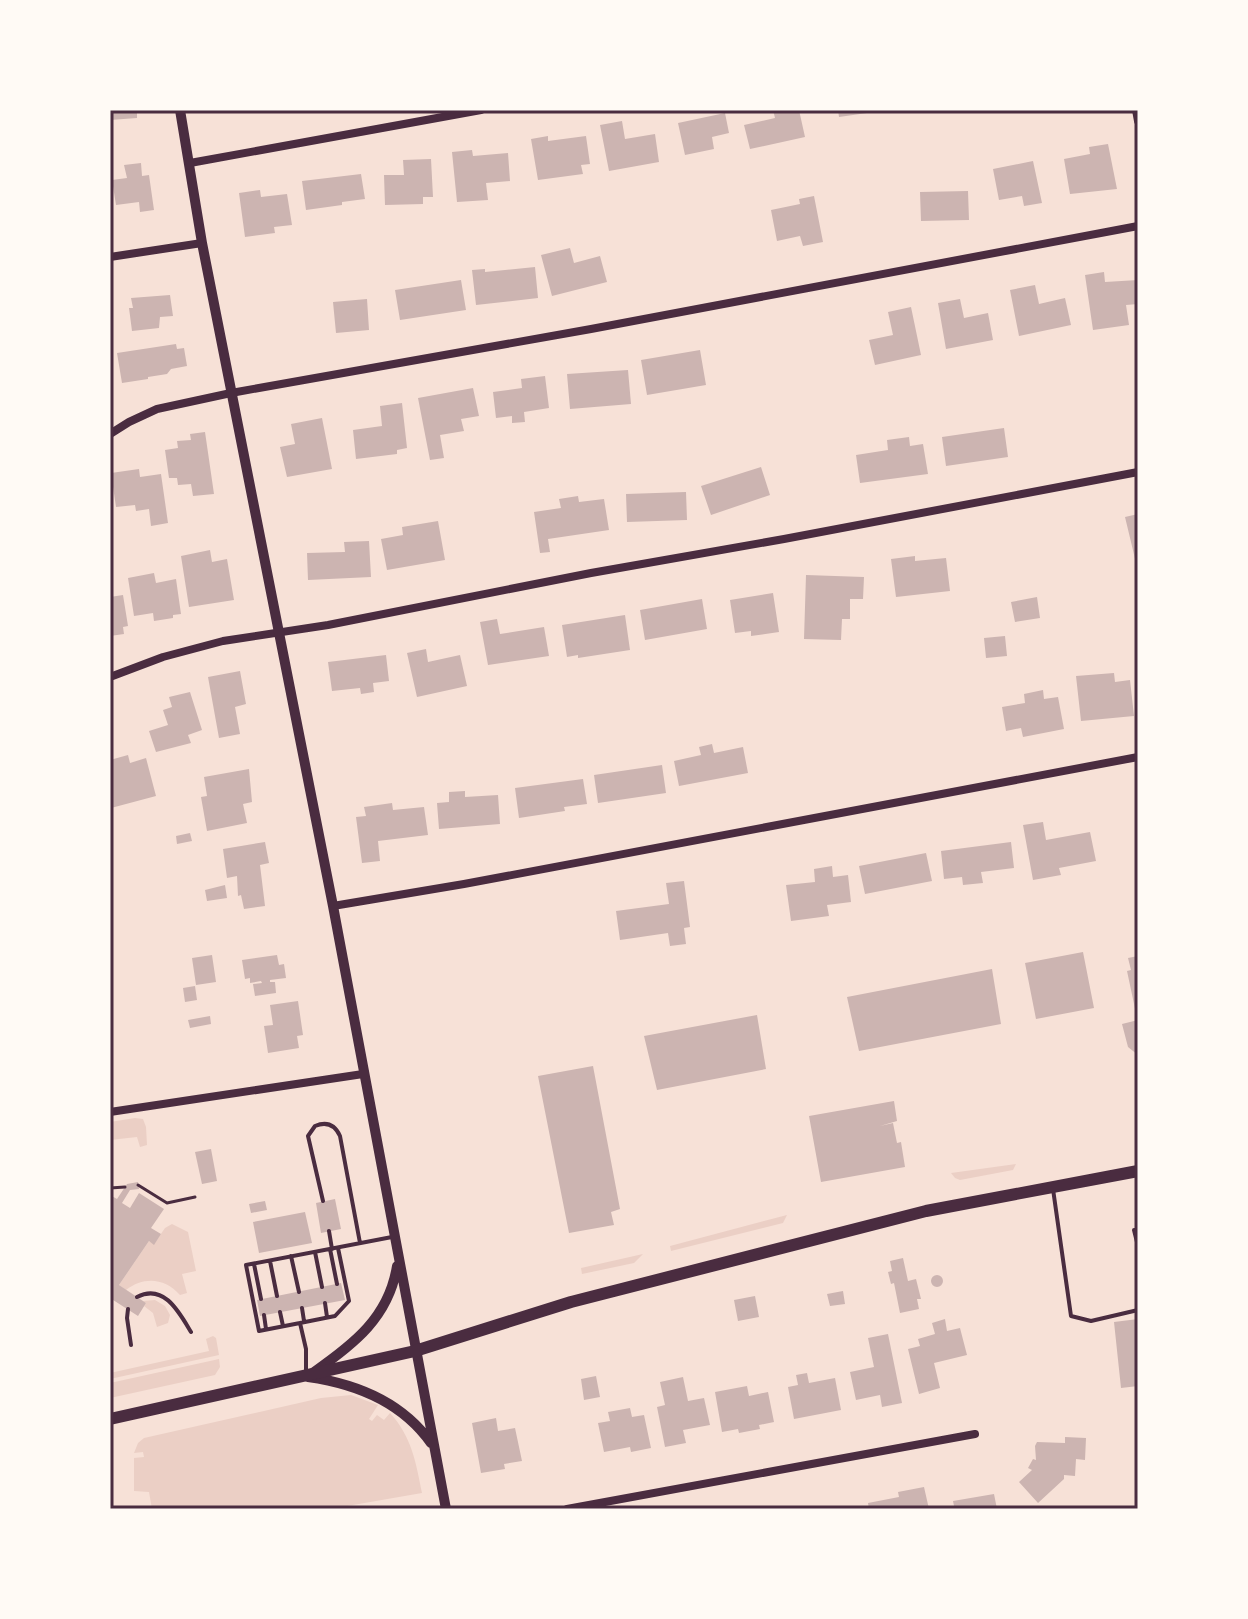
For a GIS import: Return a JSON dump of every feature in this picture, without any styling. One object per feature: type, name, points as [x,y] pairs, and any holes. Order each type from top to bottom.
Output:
[{"type":"main road","points":[[110,1419],[415,1351],[571,1302],[926,1211],[1138,1171]]},
{"type":"street","points":[[180,110],[202,243],[333,906],[446,1509]]},
{"type":"street","points":[[190,163],[481,110]]},
{"type":"street","points":[[1136,110],[1138,121]]},
{"type":"street","points":[[110,434],[157,409],[231,393],[1138,226]]},
{"type":"street","points":[[110,257],[202,243]]},
{"type":"street","points":[[110,677],[194,647],[1138,472]]},
{"type":"street","points":[[333,906],[1138,757]]},
{"type":"street","points":[[110,1112],[363,1074]]},
{"type":"street","points":[[306,1377],[339,1354],[375,1321],[388,1297],[398,1260]]},
{"type":"street","points":[[306,1377],[343,1384],[384,1399],[409,1417],[433,1447]]},
{"type":"street","points":[[567,1509],[975,1434]]},
{"type":"lane","points":[[323,1201],[308,1142],[310,1130],[321,1123],[333,1126],[340,1136],[360,1243]]},
{"type":"lane","points":[[1053,1187],[1071,1316],[1091,1321],[1138,1310]]},
{"type":"lane","points":[[1138,1230],[1134,1230],[1138,1246]]},
{"type":"lane","points":[[329,1231],[333,1248],[349,1301],[335,1316],[259,1331],[246,1265],[333,1248],[394,1237]]},
{"type":"lane","points":[[333,1248],[337,1284]]},
{"type":"lane","points":[[315,1252],[322,1287]]},
{"type":"lane","points":[[291,1256],[299,1292]]},
{"type":"lane","points":[[270,1261],[277,1296]]},
{"type":"lane","points":[[254,1264],[261,1299]]},
{"type":"lane","points":[[137,1297],[154,1293],[164,1297],[177,1308],[191,1332]]},
{"type":"lane","points":[[340,1300],[342,1309]]},
{"type":"lane","points":[[325,1303],[327,1318]]},
{"type":"lane","points":[[302,1308],[306,1377]]},
{"type":"lane","points":[[128,1309],[131,1345]]},
{"type":"lane","points":[[280,1312],[283,1326]]},
{"type":"lane","points":[[264,1315],[266,1330]]},
{"type":"path","points":[[138,1185],[167,1203],[195,1197]]},
{"type":"path","points":[[110,1188],[125,1187]]},
{"type":"shaded area","points":[[143,1119],[147,1145],[140,1147],[137,1137],[110,1140],[110,1122]]},
{"type":"shaded area","points":[[1016,1164],[1013,1170],[960,1180],[951,1173]]},
{"type":"shaded area","points":[[787,1215],[783,1223],[671,1251],[670,1246]]},
{"type":"shaded area","points":[[172,1224],[188,1232],[196,1271],[182,1274],[187,1293],[180,1295],[168,1285],[154,1281],[140,1282],[126,1290],[119,1285],[149,1241],[154,1244],[165,1228]]},
{"type":"shaded area","points":[[643,1254],[634,1263],[582,1274],[581,1268]]},
{"type":"shaded area","points":[[155,1300],[165,1306],[170,1315],[168,1323],[157,1327],[153,1313],[144,1306],[146,1303],[143,1301]]},
{"type":"shaded area","points":[[213,1336],[219,1355],[110,1379],[110,1373],[209,1351],[206,1339]]},
{"type":"shaded area","points":[[219,1359],[220,1367],[215,1375],[110,1398],[110,1383]]},
{"type":"shaded area","points":[[351,1395],[378,1405],[369,1419],[372,1421],[377,1415],[384,1420],[390,1413],[397,1422],[412,1451],[422,1493],[330,1509],[152,1509],[149,1492],[134,1491],[134,1458],[144,1457],[143,1452],[134,1453],[144,1438],[321,1398]]},
{"type":"building","points":[[110,110],[137,110],[137,118],[110,120]]},
{"type":"building","points":[[773,110],[799,110],[805,137],[750,149],[744,125],[775,118]]},
{"type":"building","points":[[838,110],[874,110],[874,112],[839,117]]},
{"type":"building","points":[[725,113],[729,133],[712,137],[714,149],[685,155],[678,123]]},
{"type":"building","points":[[622,121],[625,139],[655,134],[659,162],[609,171],[600,125]]},
{"type":"building","points":[[548,136],[548,141],[586,136],[590,164],[581,165],[583,174],[538,180],[531,139]]},
{"type":"building","points":[[1108,144],[1117,189],[1070,194],[1064,159],[1090,154],[1089,147]]},
{"type":"building","points":[[472,150],[473,156],[508,153],[510,181],[486,183],[488,200],[457,202],[452,152]]},
{"type":"building","points":[[431,159],[433,197],[423,197],[423,204],[385,205],[384,175],[404,175],[403,160]]},
{"type":"building","points":[[1033,161],[1042,203],[1024,206],[1022,196],[999,200],[993,169]]},
{"type":"building","points":[[141,163],[142,176],[149,175],[154,210],[140,212],[139,202],[116,205],[112,180],[127,178],[124,165]]},
{"type":"building","points":[[361,174],[365,199],[306,210],[302,181]]},
{"type":"building","points":[[260,190],[261,197],[287,194],[292,225],[274,227],[275,233],[245,237],[239,193]]},
{"type":"building","points":[[968,191],[969,220],[921,221],[920,192]]},
{"type":"building","points":[[814,196],[823,242],[803,246],[800,236],[777,241],[771,210],[800,204],[799,199]]},
{"type":"building","points":[[570,248],[574,263],[600,256],[607,282],[552,296],[541,255]]},
{"type":"building","points":[[535,267],[538,298],[476,305],[472,270],[485,269],[485,272]]},
{"type":"building","points":[[1104,272],[1105,282],[1138,280],[1138,304],[1126,305],[1129,325],[1093,330],[1085,275]]},
{"type":"building","points":[[461,280],[466,310],[400,320],[395,290]]},
{"type":"building","points":[[1035,285],[1039,304],[1065,298],[1071,325],[1019,336],[1010,290]]},
{"type":"building","points":[[170,295],[173,316],[160,317],[159,328],[132,331],[131,298]]},
{"type":"building","points":[[367,299],[369,330],[336,333],[333,302]]},
{"type":"building","points":[[960,299],[964,318],[988,313],[993,340],[946,349],[938,303]]},
{"type":"building","points":[[911,307],[921,355],[875,365],[869,340],[893,335],[888,312]]},
{"type":"building","points":[[176,344],[177,349],[184,348],[187,366],[148,379],[122,383],[117,353]]},
{"type":"building","points":[[700,350],[706,385],[647,395],[641,360]]},
{"type":"building","points":[[628,370],[631,404],[570,409],[567,374]]},
{"type":"building","points":[[545,376],[549,408],[524,412],[525,422],[512,423],[512,416],[496,418],[493,392],[522,388],[521,379]]},
{"type":"building","points":[[473,388],[479,416],[461,419],[464,431],[440,435],[444,458],[430,460],[418,398]]},
{"type":"building","points":[[402,403],[407,448],[397,450],[397,454],[356,459],[353,430],[382,426],[380,406]]},
{"type":"building","points":[[322,418],[332,469],[287,477],[280,447],[295,444],[291,424]]},
{"type":"building","points":[[1004,428],[1008,457],[946,466],[942,437]]},
{"type":"building","points":[[205,432],[214,494],[193,496],[191,484],[178,485],[177,478],[169,478],[165,450],[178,448],[177,441],[191,440],[190,434]]},
{"type":"building","points":[[909,437],[910,446],[923,444],[928,474],[860,483],[856,455],[888,450],[887,440]]},
{"type":"building","points":[[761,467],[770,495],[711,515],[701,486]]},
{"type":"building","points":[[139,469],[140,477],[161,474],[168,523],[151,526],[149,509],[136,511],[135,505],[116,507],[111,473]]},
{"type":"building","points":[[686,492],[687,520],[627,522],[626,494]]},
{"type":"building","points":[[578,496],[579,502],[604,499],[609,530],[548,539],[550,552],[540,553],[534,512],[561,508],[559,499]]},
{"type":"building","points":[[1138,514],[1138,567],[1137,567],[1125,517]]},
{"type":"building","points":[[438,521],[445,560],[387,570],[381,539],[403,535],[402,527]]},
{"type":"building","points":[[369,541],[371,577],[308,580],[307,553],[345,552],[344,542]]},
{"type":"building","points":[[210,550],[212,562],[227,559],[234,600],[189,607],[181,556]]},
{"type":"building","points":[[915,556],[915,561],[946,558],[950,591],[896,597],[891,559]]},
{"type":"building","points":[[154,573],[156,583],[176,579],[181,614],[154,621],[153,613],[134,616],[128,578]]},
{"type":"building","points":[[806,575],[864,577],[863,599],[850,599],[850,619],[842,619],[841,640],[804,639]]},
{"type":"building","points":[[773,593],[779,632],[751,636],[751,631],[735,633],[730,600]]},
{"type":"building","points":[[123,595],[128,626],[123,627],[124,634],[110,636],[110,597]]},
{"type":"building","points":[[1037,597],[1040,618],[1015,622],[1011,602]]},
{"type":"building","points":[[702,599],[707,629],[645,640],[640,610]]},
{"type":"building","points":[[625,615],[630,650],[567,657],[562,625]]},
{"type":"building","points":[[497,619],[500,634],[544,627],[549,656],[488,665],[480,622]]},
{"type":"building","points":[[1005,636],[1007,656],[986,658],[984,638]]},
{"type":"building","points":[[426,649],[428,662],[460,655],[467,686],[417,697],[407,653]]},
{"type":"building","points":[[386,655],[389,681],[373,683],[374,692],[361,694],[360,688],[332,691],[328,662]]},
{"type":"building","points":[[240,671],[246,704],[235,707],[240,734],[219,738],[208,677]]},
{"type":"building","points":[[1114,673],[1115,682],[1130,680],[1134,716],[1081,721],[1076,676]]},
{"type":"building","points":[[1043,690],[1044,699],[1058,697],[1064,729],[1023,737],[1021,728],[1006,731],[1002,707],[1025,703],[1024,694]]},
{"type":"building","points":[[190,692],[202,730],[188,735],[191,743],[156,752],[149,731],[168,725],[163,710],[172,707],[169,697]]},
{"type":"building","points":[[712,744],[714,753],[743,747],[748,773],[679,786],[674,761],[701,755],[699,747]]},
{"type":"building","points":[[128,755],[130,763],[146,758],[156,796],[111,808],[110,760]]},
{"type":"building","points":[[662,765],[666,793],[598,803],[594,775]]},
{"type":"building","points":[[249,769],[252,802],[243,804],[247,823],[207,831],[201,797],[207,796],[204,777]]},
{"type":"building","points":[[583,779],[587,804],[564,807],[565,811],[519,818],[515,788]]},
{"type":"building","points":[[465,791],[465,797],[498,795],[500,824],[439,829],[437,803],[449,802],[449,792]]},
{"type":"building","points":[[392,803],[393,810],[424,807],[428,835],[378,841],[380,861],[362,863],[356,817],[366,816],[364,807]]},
{"type":"building","points":[[1043,822],[1046,840],[1090,832],[1096,861],[1059,868],[1061,875],[1033,880],[1023,825]]},
{"type":"building","points":[[190,833],[192,841],[177,844],[176,836]]},
{"type":"building","points":[[265,842],[269,863],[260,865],[265,906],[244,909],[241,895],[238,896],[237,876],[227,878],[223,849]]},
{"type":"building","points":[[1011,842],[1014,868],[981,872],[983,883],[963,885],[962,877],[944,879],[941,851]]},
{"type":"building","points":[[926,853],[932,881],[865,894],[859,866]]},
{"type":"building","points":[[832,866],[833,877],[848,875],[851,902],[827,905],[829,916],[791,921],[786,885],[815,882],[814,869]]},
{"type":"building","points":[[684,881],[690,927],[684,928],[686,944],[670,946],[668,933],[620,940],[616,911],[669,904],[666,883]]},
{"type":"building","points":[[225,885],[227,898],[207,901],[205,890]]},
{"type":"building","points":[[1083,952],[1094,1008],[1036,1019],[1025,963]]},
{"type":"building","points":[[212,955],[216,982],[196,985],[192,958]]},
{"type":"building","points":[[277,955],[279,965],[284,964],[286,978],[270,980],[275,982],[276,993],[255,996],[253,984],[262,983],[250,983],[250,978],[245,979],[242,960]]},
{"type":"building","points":[[1138,956],[1137,1018],[1127,971],[1131,970],[1128,958]]},
{"type":"building","points":[[992,969],[1001,1024],[859,1051],[847,997]]},
{"type":"building","points":[[195,986],[197,1000],[185,1002],[183,988]]},
{"type":"building","points":[[298,1001],[303,1035],[297,1036],[299,1048],[268,1053],[264,1026],[273,1025],[270,1005]]},
{"type":"building","points":[[757,1015],[766,1069],[657,1090],[644,1036]]},
{"type":"building","points":[[210,1016],[211,1024],[190,1028],[188,1020]]},
{"type":"building","points":[[1138,1020],[1138,1055],[1128,1047],[1122,1024]]},
{"type":"building","points":[[593,1066],[620,1209],[611,1212],[614,1225],[569,1233],[538,1076]]},
{"type":"building","points":[[894,1101],[897,1121],[880,1126],[893,1123],[897,1143],[901,1142],[905,1167],[821,1182],[809,1116]]},
{"type":"building","points":[[211,1149],[217,1181],[202,1184],[195,1152]]},
{"type":"building","points":[[138,1182],[139,1189],[130,1190],[122,1203],[130,1208],[139,1193],[164,1209],[151,1228],[161,1234],[154,1245],[149,1241],[119,1285],[146,1303],[138,1316],[110,1298],[110,1195],[117,1199],[127,1184]]},
{"type":"building","points":[[335,1199],[341,1229],[321,1233],[316,1203]]},
{"type":"building","points":[[265,1201],[267,1210],[251,1213],[249,1204]]},
{"type":"building","points":[[305,1212],[312,1243],[259,1253],[253,1222]]},
{"type":"building","points":[[903,1258],[908,1281],[916,1279],[921,1299],[917,1299],[919,1309],[900,1313],[894,1283],[891,1284],[888,1272],[892,1271],[890,1261]]},
{"type":"building","points":[[937,1275],[943,1281],[937,1287],[931,1281]]},
{"type":"building","points":[[341,1283],[345,1300],[260,1316],[257,1300]]},
{"type":"building","points":[[843,1291],[845,1304],[830,1306],[827,1294]]},
{"type":"building","points":[[755,1296],[759,1317],[738,1321],[734,1300]]},
{"type":"building","points":[[945,1319],[947,1331],[960,1328],[967,1355],[934,1363],[940,1388],[919,1394],[908,1349],[920,1346],[918,1339],[935,1334],[932,1323]]},
{"type":"building","points":[[1138,1319],[1138,1386],[1121,1388],[1114,1322]]},
{"type":"building","points":[[888,1334],[902,1403],[882,1407],[880,1395],[856,1400],[850,1372],[874,1367],[868,1338]]},
{"type":"building","points":[[807,1373],[809,1383],[835,1378],[841,1410],[794,1419],[788,1387],[798,1385],[796,1375]]},
{"type":"building","points":[[596,1376],[600,1397],[584,1400],[581,1379]]},
{"type":"building","points":[[683,1377],[688,1401],[704,1398],[710,1425],[683,1430],[686,1443],[665,1447],[657,1407],[665,1405],[660,1382]]},
{"type":"building","points":[[747,1386],[749,1396],[768,1392],[774,1422],[759,1425],[760,1429],[722,1432],[715,1392]]},
{"type":"building","points":[[630,1408],[632,1417],[644,1415],[651,1448],[631,1452],[630,1447],[604,1452],[598,1423],[610,1421],[608,1412]]},
{"type":"building","points":[[496,1418],[498,1431],[515,1428],[522,1461],[504,1464],[505,1469],[481,1473],[472,1423]]},
{"type":"building","points":[[1065,1437],[1086,1438],[1085,1460],[1076,1459],[1075,1476],[1064,1475],[1064,1479],[1038,1503],[1019,1482],[1032,1470],[1028,1468],[1033,1459],[1036,1460],[1037,1442],[1065,1443]]},
{"type":"building","points":[[924,1487],[929,1509],[869,1509],[868,1503],[899,1497],[898,1492]]},
{"type":"building","points":[[994,1494],[997,1509],[945,1509],[954,1506],[953,1501]]}]
